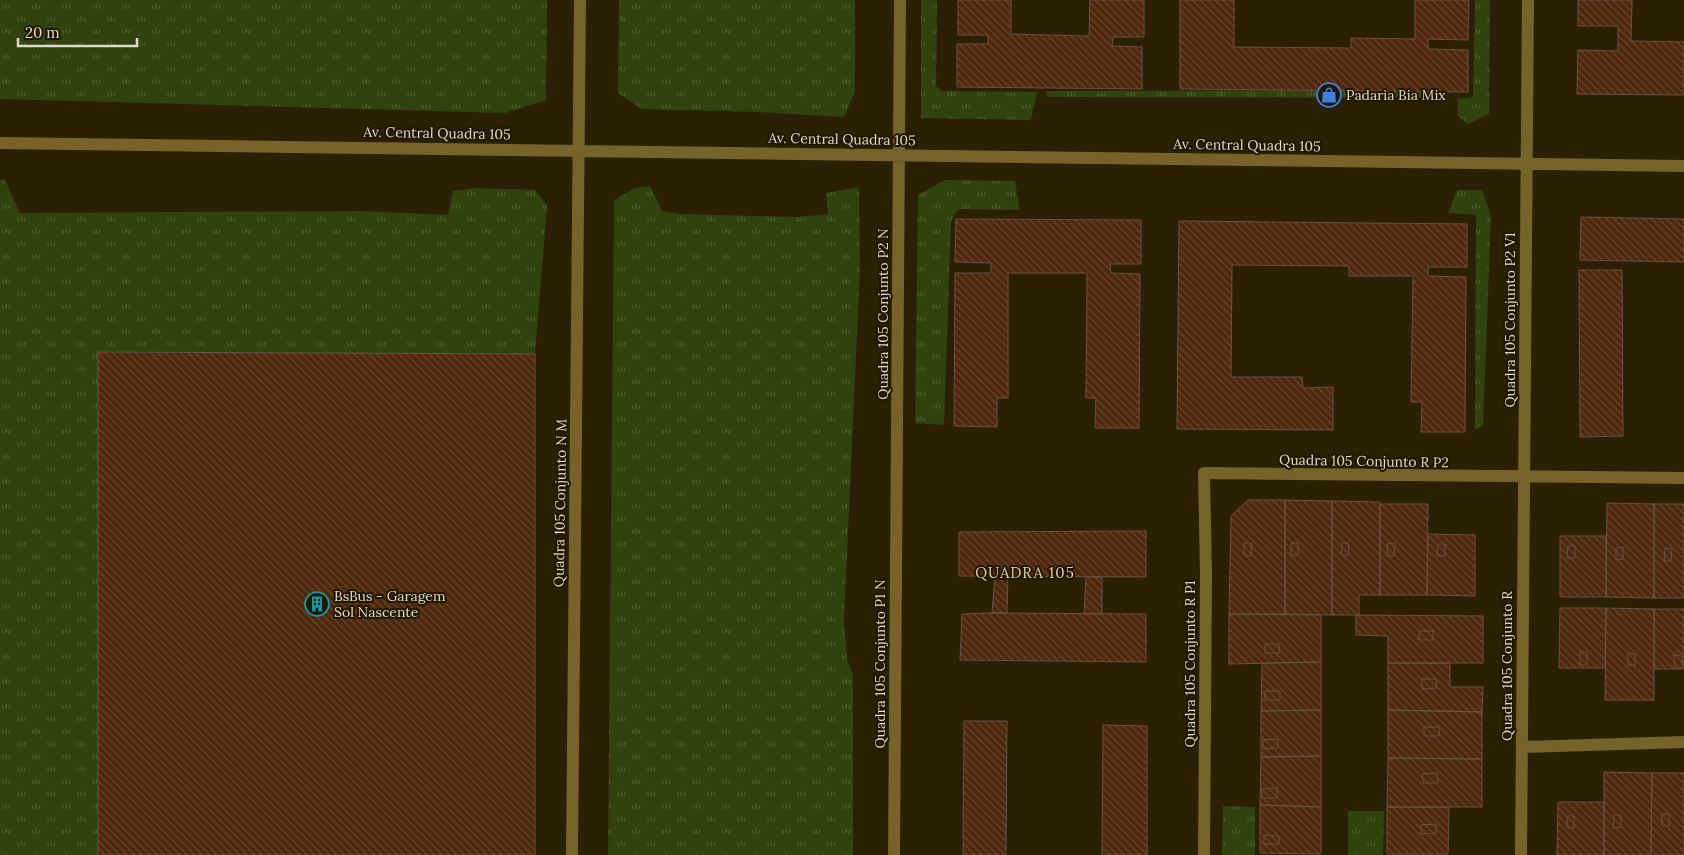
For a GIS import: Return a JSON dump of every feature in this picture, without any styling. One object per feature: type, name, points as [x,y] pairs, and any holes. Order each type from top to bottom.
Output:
[{"type":"street","name":"Quadra 105 Conjunto N M","points":[[572,855],[580,0]]},
{"type":"street","name":"Quadra 105 Conjunto P2 N","points":[[896,474],[900,0]]},
{"type":"street","name":"Quadra 105 Conjunto P2 V1","points":[[1524,477],[1528,0]]},
{"type":"street","name":"Av. Central Quadra 105","points":[[0,142],[1684,166]]},
{"type":"street","name":"Quadra 105 Conjunto P1 N","points":[[894,855],[896,474]]},
{"type":"street","name":"Quadra 105 Conjunto R P2","points":[[1204,474],[1684,478]]},
{"type":"street","name":"Quadra 105 Conjunto R P1","points":[[1204,474],[1206,584],[1204,855]]},
{"type":"street","name":"Quadra 105 Conjunto R","points":[[1521,855],[1524,477]]},
{"type":"street","points":[[1522,747],[1684,742]]},
{"type":"green space","points":[[0,0],[547,0],[546,100],[505,113],[0,99]]},
{"type":"green space","points":[[619,0],[855,0],[855,92],[844,117],[758,112],[642,109],[618,93]]},
{"type":"green space","points":[[921,0],[937,0],[936,86],[942,91],[1037,92],[1031,120],[921,118]]},
{"type":"green space","points":[[1475,0],[1490,0],[1489,114],[1468,124],[1458,116],[1457,99],[1473,97]]},
{"type":"green space","points":[[1446,90],[1443,98],[1047,97],[1046,91]]},
{"type":"green space","points":[[0,180],[5,180],[20,213],[361,211],[448,215],[453,191],[476,188],[535,190],[547,206],[535,354],[98,352],[98,855],[0,855]]},
{"type":"green space","points":[[945,180],[1015,181],[1020,210],[958,209],[951,222],[944,425],[915,423],[918,195]]},
{"type":"green space","points":[[650,186],[662,211],[679,214],[797,217],[828,214],[826,193],[859,187],[860,269],[844,620],[847,659],[853,675],[853,855],[608,855],[614,200],[635,188]]},
{"type":"green space","points":[[1457,190],[1482,190],[1491,216],[1483,426],[1475,429],[1476,215],[1448,213]]},
{"type":"green space","points":[[1223,806],[1255,807],[1255,855],[1222,855]]},
{"type":"green space","points":[[1348,811],[1384,811],[1383,855],[1348,855]]},
{"type":"building","points":[[958,0],[1011,0],[1011,34],[1089,36],[1090,0],[1144,0],[1144,37],[1113,37],[1112,46],[1142,47],[1142,89],[957,87],[957,44],[988,44],[988,35],[958,35]]},
{"type":"building","points":[[1180,0],[1234,0],[1234,47],[1351,48],[1351,38],[1415,39],[1415,0],[1469,0],[1468,40],[1428,39],[1428,49],[1468,50],[1468,92],[1180,89]]},
{"type":"building","points":[[1578,0],[1632,0],[1631,41],[1684,42],[1684,95],[1577,94],[1578,50],[1618,51],[1618,26],[1578,26]]},
{"type":"building","points":[[1581,217],[1684,219],[1684,262],[1580,260]]},
{"type":"building","points":[[956,219],[1141,220],[1141,264],[1110,264],[1111,273],[1140,274],[1139,428],[1095,428],[1096,398],[1086,398],[1087,273],[1008,273],[1008,398],[997,398],[997,427],[954,426],[955,273],[991,273],[991,263],[955,262]]},
{"type":"building","points":[[1179,221],[1467,224],[1467,267],[1428,267],[1428,276],[1466,277],[1465,432],[1421,432],[1422,402],[1411,402],[1413,276],[1349,276],[1349,266],[1232,265],[1231,377],[1302,377],[1303,388],[1333,387],[1333,430],[1177,429]]},
{"type":"building","points":[[1579,270],[1622,270],[1623,436],[1580,437]]},
{"type":"building","name":"BsBus - Garagem Sol Nascente","points":[[98,352],[535,354],[535,855],[98,855]]},
{"type":"building","points":[[1248,500],[1285,500],[1285,614],[1229,614],[1231,516]]},
{"type":"building","points":[[1285,500],[1332,501],[1332,615],[1285,614]]},
{"type":"building","points":[[1332,501],[1380,502],[1380,595],[1359,595],[1359,615],[1332,615]]},
{"type":"building","points":[[1607,503],[1654,504],[1654,598],[1606,597]]},
{"type":"building","points":[[1380,504],[1428,504],[1427,595],[1380,595]]},
{"type":"building","points":[[1654,504],[1684,504],[1684,598],[1654,598]]},
{"type":"building","points":[[1146,531],[1146,577],[959,576],[959,532]]},
{"type":"building","points":[[1428,534],[1475,535],[1475,596],[1427,595]]},
{"type":"building","points":[[1560,536],[1606,536],[1606,597],[1560,597]]},
{"type":"building","points":[[1244,543],[1252,543],[1251,556],[1244,555]]},
{"type":"building","points":[[1291,543],[1298,543],[1298,555],[1291,555]]},
{"type":"building","points":[[1342,543],[1348,543],[1349,555],[1341,555]]},
{"type":"building","points":[[1395,543],[1394,556],[1388,556],[1387,544]]},
{"type":"building","points":[[1438,544],[1445,544],[1445,556],[1437,556]]},
{"type":"building","points":[[1568,546],[1575,546],[1575,558],[1567,558]]},
{"type":"building","points":[[1623,547],[1623,559],[1616,560],[1616,548]]},
{"type":"building","points":[[1672,548],[1671,561],[1664,561],[1665,549]]},
{"type":"building","points":[[995,576],[1008,576],[1007,613],[992,613]]},
{"type":"building","points":[[1086,577],[1102,577],[1102,614],[1084,614]]},
{"type":"building","points":[[1560,608],[1606,608],[1605,668],[1559,668]]},
{"type":"building","points":[[1606,608],[1654,609],[1654,700],[1605,700]]},
{"type":"building","points":[[1654,609],[1684,609],[1684,669],[1654,669]]},
{"type":"building","points":[[962,614],[1146,614],[1146,662],[960,660]]},
{"type":"building","points":[[1229,614],[1321,615],[1321,662],[1229,664]]},
{"type":"building","points":[[1356,615],[1483,616],[1483,663],[1388,663],[1388,636],[1356,635]]},
{"type":"building","points":[[1419,631],[1433,631],[1433,640],[1419,640]]},
{"type":"building","points":[[1265,644],[1279,644],[1280,653],[1265,653]]},
{"type":"building","points":[[1580,652],[1587,652],[1587,665],[1580,665]]},
{"type":"building","points":[[1628,653],[1635,654],[1635,666],[1628,665]]},
{"type":"building","points":[[1674,655],[1682,656],[1682,668],[1675,668]]},
{"type":"building","points":[[1321,662],[1321,710],[1261,711],[1262,663]]},
{"type":"building","points":[[1388,663],[1450,663],[1450,687],[1483,687],[1482,712],[1388,710]]},
{"type":"building","points":[[1422,679],[1436,679],[1437,688],[1422,689]]},
{"type":"building","points":[[1265,691],[1280,691],[1280,700],[1265,700]]},
{"type":"building","points":[[1321,710],[1321,756],[1261,757],[1261,711]]},
{"type":"building","points":[[1388,710],[1482,712],[1482,759],[1388,758]]},
{"type":"building","points":[[964,721],[1007,721],[1006,855],[963,855]]},
{"type":"building","points":[[1103,725],[1147,726],[1147,855],[1102,855]]},
{"type":"building","points":[[1424,727],[1439,727],[1439,736],[1424,736]]},
{"type":"building","points":[[1278,739],[1278,748],[1263,749],[1263,740]]},
{"type":"building","points":[[1321,756],[1321,807],[1260,805],[1261,757]]},
{"type":"building","points":[[1388,758],[1482,759],[1482,807],[1387,807]]},
{"type":"building","points":[[1604,772],[1652,773],[1651,855],[1604,855]]},
{"type":"building","points":[[1437,773],[1438,783],[1423,783],[1422,774]]},
{"type":"building","points":[[1652,773],[1684,773],[1684,855],[1651,855]]},
{"type":"building","points":[[1277,788],[1277,798],[1262,798],[1262,789]]},
{"type":"building","points":[[1558,802],[1604,802],[1604,855],[1557,855]]},
{"type":"building","points":[[1260,805],[1321,807],[1321,854],[1260,853]]},
{"type":"building","points":[[1387,807],[1449,807],[1448,854],[1387,854]]},
{"type":"building","points":[[1662,814],[1669,814],[1669,826],[1662,826]]},
{"type":"building","points":[[1614,815],[1621,815],[1621,827],[1613,828]]},
{"type":"building","points":[[1567,816],[1574,816],[1574,828],[1567,828]]},
{"type":"building","points":[[1436,824],[1436,833],[1421,834],[1421,825]]},
{"type":"building","points":[[1264,835],[1279,836],[1279,844],[1264,844]]},
{"type":"place","name":"Padaria Bia Mix","points":[[1329,95]]},
{"type":"place","name":"BsBus - Garagem Sol Nascente","points":[[317,604]]},
{"type":"district","name":"QUADRA 105","points":[[1025,572]]}]
